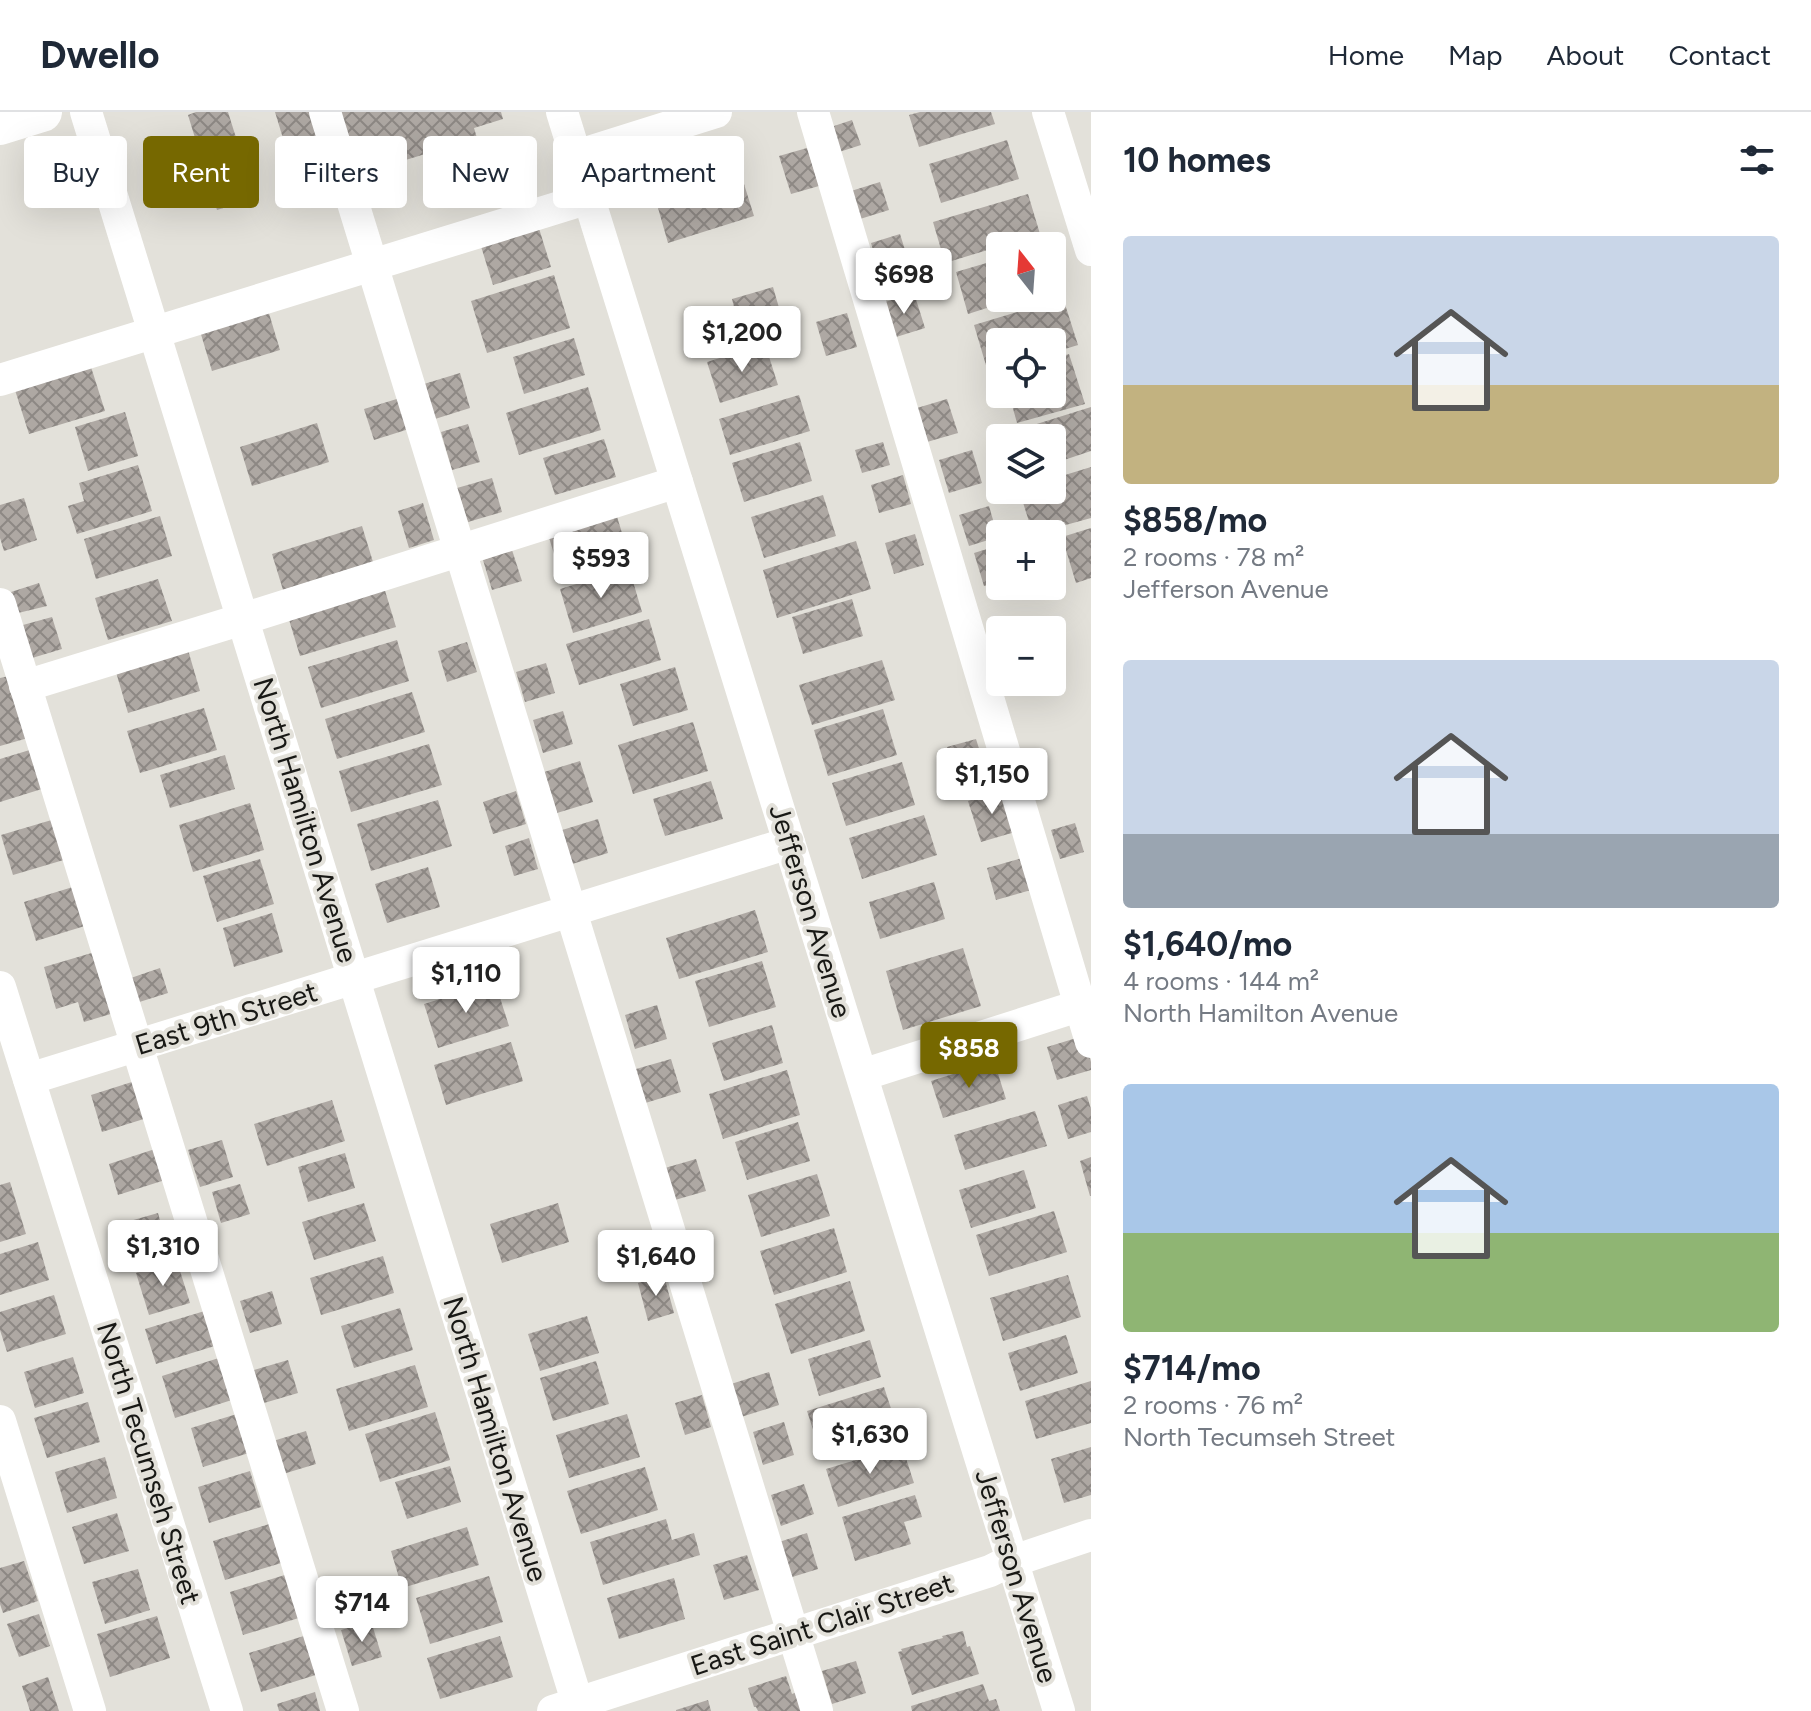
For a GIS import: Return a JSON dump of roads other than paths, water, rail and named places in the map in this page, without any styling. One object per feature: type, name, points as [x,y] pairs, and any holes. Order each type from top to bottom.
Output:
[{"type":"main road","points":[[0,125],[42,112]]},
{"type":"street","name":"North Hamilton Avenue","points":[[86,112],[355,978],[570,1708]]},
{"type":"street","points":[[325,112],[817,1711]]},
{"type":"street","name":"Jefferson Avenue","points":[[562,112],[570,136]]},
{"type":"street","points":[[640,136],[716,112]]},
{"type":"street","points":[[813,112],[1085,1004],[1091,1042]]},
{"type":"street","points":[[1048,112],[1091,250]]},
{"type":"street","points":[[0,380],[557,208]]},
{"type":"street","name":"Jefferson Avenue","points":[[592,208],[1059,1711]]},
{"type":"street","points":[[25,686],[677,482]]},
{"type":"street","points":[[0,604],[343,1711]]},
{"type":"street","name":"East 9th Street","points":[[29,1079],[789,843]]},
{"type":"street","name":"North Tecumseh Street","points":[[0,987],[227,1711]]},
{"type":"street","points":[[862,1075],[1085,1004]]},
{"type":"street","points":[[0,1421],[90,1711]]},
{"type":"street","name":"East Saint Clair Street","points":[[570,1708],[1091,1535]]}]
